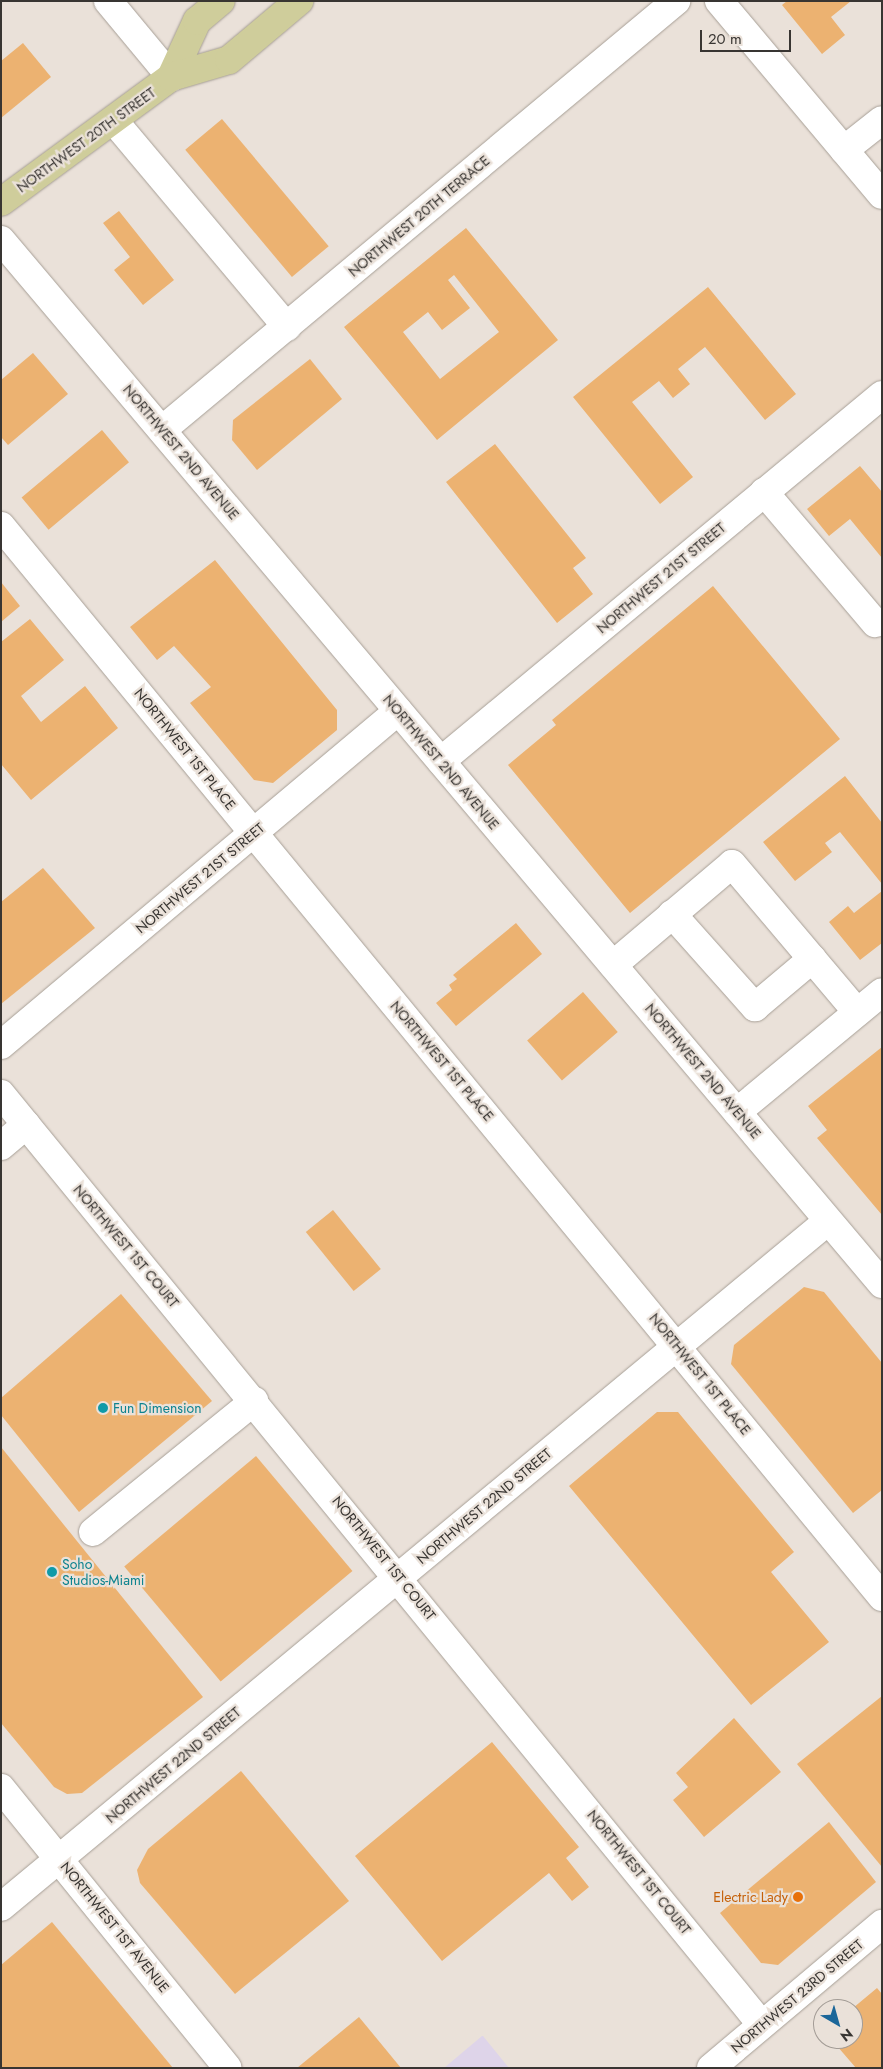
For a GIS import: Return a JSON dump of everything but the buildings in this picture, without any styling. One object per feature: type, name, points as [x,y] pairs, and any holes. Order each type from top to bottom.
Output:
[{"type":"main road","name":"NORTHWEST 20TH STREET","points":[[171,77],[197,21],[221,1]]},
{"type":"main road","name":"NORTHWEST 20TH STREET","points":[[1,202],[114,121],[171,77],[229,60],[299,1]]},
{"type":"street","points":[[108,1],[171,77]]},
{"type":"street","name":"NORTHWEST 20TH TERRACE","points":[[162,430],[676,1]]},
{"type":"street","points":[[719,1],[882,195]]},
{"type":"street","points":[[844,150],[882,120]]},
{"type":"street","points":[[114,121],[287,327]]},
{"type":"street","name":"NORTHWEST 2ND AVENUE","points":[[1,240],[882,1284]]},
{"type":"street","name":"NORTHWEST 21ST STREET","points":[[440,762],[882,395]]},
{"type":"street","points":[[764,492],[875,623]]},
{"type":"street","name":"NORTHWEST 1ST PLACE","points":[[1,526],[882,1597]]},
{"type":"street","name":"NORTHWEST 21ST STREET","points":[[1,1045],[398,711]]},
{"type":"street","points":[[613,965],[732,864],[857,1012]]},
{"type":"street","points":[[672,914],[755,1007],[812,959]]},
{"type":"street","points":[[737,1112],[882,992]]},
{"type":"street","name":"NORTHWEST 1ST COURT","points":[[1,1094],[400,1576],[762,2025]]},
{"type":"street","points":[[1,1146],[26,1125]]},
{"type":"street","name":"NORTHWEST 22ND STREET","points":[[1,1907],[828,1221]]},
{"type":"street","points":[[93,1532],[254,1401]]},
{"type":"street","name":"NORTHWEST 1ST AVENUE","points":[[1,1788],[228,2068]]},
{"type":"street","name":"NORTHWEST 23RD STREET","points":[[711,2068],[882,1924]]},
{"type":"shaded area","points":[[482,2036],[509,2068],[444,2068]]},
{"type":"place","name":"Fun Dimension","points":[[103,1408]]},
{"type":"place","name":"Soho Studios-Miami","points":[[52,1572]]},
{"type":"place","name":"Electric Lady","points":[[798,1897]]}]
